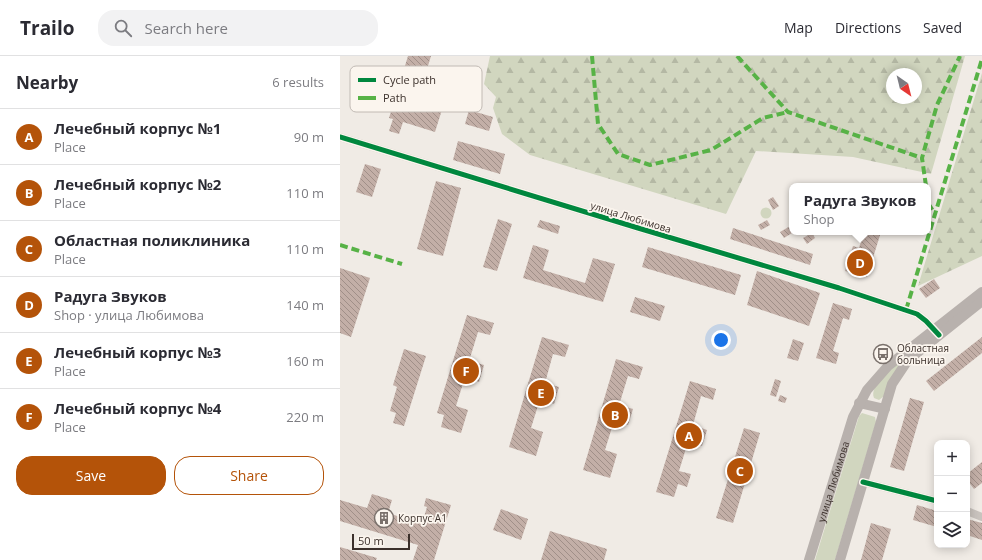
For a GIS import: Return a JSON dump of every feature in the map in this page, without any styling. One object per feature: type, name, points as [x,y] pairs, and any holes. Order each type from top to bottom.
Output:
[{"type":"main road","name":"улица Любимова","points":[[840,560],[892,384],[908,360],[982,292]]},
{"type":"main road","name":"улица Любимова","points":[[809,560],[851,420],[859,403],[876,378],[888,366],[982,301]]},
{"type":"main road","points":[[859,403],[885,409]]},
{"type":"street","name":"улица Любимова","points":[[340,137],[839,288],[918,314],[937,333]]},
{"type":"street","points":[[863,482],[934,500]]},
{"type":"street","points":[[970,512],[982,517]]},
{"type":"green space","points":[[490,56],[965,56],[931,174],[853,157],[756,151],[726,214],[530,155],[502,134],[493,108],[496,97],[484,84]]},
{"type":"green space","points":[[982,73],[982,256],[918,286]]},
{"type":"green space","points":[[766,207],[770,209],[772,213],[770,217],[766,219],[762,217],[760,213],[762,209]]},
{"type":"green space","points":[[900,362],[884,396],[879,400],[874,398],[873,393],[878,383]]},
{"type":"green space","points":[[862,413],[875,417],[876,422],[835,560],[815,560],[859,416]]},
{"type":"building","points":[[408,56],[431,56],[428,66],[405,66]]},
{"type":"building","points":[[391,112],[441,112],[435,132],[403,122],[399,134],[389,131],[393,119],[389,118]]},
{"type":"building","points":[[468,112],[476,112],[493,117],[489,131],[465,124]]},
{"type":"building","points":[[458,141],[505,154],[500,174],[453,160]]},
{"type":"building","points":[[365,164],[381,169],[372,197],[356,192]]},
{"type":"building","points":[[436,181],[461,188],[443,256],[417,249]]},
{"type":"building","points":[[773,197],[779,206],[773,210],[768,200]]},
{"type":"building","points":[[498,219],[512,224],[497,271],[483,267]]},
{"type":"building","points":[[540,220],[560,226],[558,234],[537,227]]},
{"type":"building","points":[[767,220],[770,225],[761,230],[758,225]]},
{"type":"building","points":[[789,227],[789,235],[784,238],[780,232]]},
{"type":"building","points":[[733,228],[813,254],[810,265],[730,239]]},
{"type":"building","points":[[808,235],[813,235],[815,238],[807,244],[803,238]]},
{"type":"building","points":[[863,235],[880,235],[867,277],[845,271],[853,246],[859,248]]},
{"type":"building","points":[[533,245],[549,250],[543,270],[585,283],[593,258],[615,264],[603,302],[523,278]]},
{"type":"building","points":[[648,247],[741,275],[735,295],[642,267]]},
{"type":"building","points":[[340,268],[370,278],[351,337],[340,333]]},
{"type":"building","points":[[757,271],[820,293],[809,326],[747,305]]},
{"type":"building","points":[[934,279],[940,288],[926,298],[919,289]]},
{"type":"building","points":[[635,297],[665,306],[660,321],[630,312]]},
{"type":"building","points":[[833,303],[852,309],[849,320],[843,318],[833,351],[839,353],[836,364],[816,358]]},
{"type":"building","points":[[467,315],[494,323],[490,335],[478,332],[470,358],[470,361],[484,365],[479,382],[465,377],[456,406],[468,410],[461,433],[441,427],[444,415],[437,413]]},
{"type":"building","points":[[542,337],[569,345],[565,357],[553,354],[545,383],[559,387],[554,404],[540,399],[531,428],[543,432],[536,456],[509,447]]},
{"type":"building","points":[[982,337],[982,353],[934,391],[926,381]]},
{"type":"building","points":[[793,339],[804,343],[798,361],[787,358]]},
{"type":"building","points":[[404,349],[426,356],[404,426],[393,423],[396,413],[390,411],[397,387],[393,385]]},
{"type":"building","points":[[616,359],[643,367],[639,379],[628,376],[619,405],[633,409],[628,425],[614,421],[605,450],[617,454],[610,478],[583,470]]},
{"type":"building","points":[[775,379],[781,381],[776,397],[770,395]]},
{"type":"building","points":[[690,381],[716,389],[713,400],[701,396],[693,425],[707,430],[702,446],[688,442],[679,471],[691,474],[687,487],[678,484],[674,497],[656,492]]},
{"type":"building","points":[[780,395],[787,398],[785,403],[778,401]]},
{"type":"building","points":[[910,398],[924,402],[904,471],[890,467]]},
{"type":"building","points":[[744,428],[760,433],[733,523],[716,518]]},
{"type":"building","points":[[982,462],[982,483],[974,489],[970,484],[970,472]]},
{"type":"building","name":"Корпус А1","points":[[372,494],[392,500],[388,513],[422,524],[427,507],[424,506],[426,498],[451,505],[434,560],[413,560],[418,545],[340,521],[340,500],[367,508]]},
{"type":"building","points":[[917,505],[934,510],[934,526],[913,520]]},
{"type":"building","points":[[501,509],[528,519],[521,540],[493,530]]},
{"type":"building","points":[[970,520],[982,523],[982,540],[970,536]]},
{"type":"building","points":[[871,523],[891,529],[882,560],[861,560]]},
{"type":"building","points":[[550,531],[607,549],[604,560],[541,560]]},
{"type":"building","points":[[340,547],[377,558],[376,560],[340,560]]},
{"type":"marked path","points":[[592,56],[598,124],[618,154],[650,165],[711,150],[763,118],[788,112]]},
{"type":"marked path","points":[[737,56],[788,112],[922,158]]},
{"type":"marked path","points":[[926,183],[922,158],[937,105],[960,56]]},
{"type":"marked path","points":[[931,227],[982,59]]},
{"type":"marked path","points":[[931,208],[935,214]]},
{"type":"marked path","points":[[906,310],[929,235]]},
{"type":"marked path","points":[[340,245],[402,264]]},
{"type":"cycle path","points":[[340,137],[839,288],[917,314],[939,335]]},
{"type":"cycle path","points":[[863,482],[934,500]]},
{"type":"place","name":"Радуга Звуков","points":[[860,263]]},
{"type":"place","name":"Областная больница","points":[[883,354]]},
{"type":"place","name":"Лечебный корпус №4","points":[[466,371]]},
{"type":"place","name":"Лечебный корпус №3","points":[[541,393]]},
{"type":"place","name":"Лечебный корпус №2","points":[[615,415]]},
{"type":"place","name":"Лечебный корпус №1","points":[[689,436]]},
{"type":"place","name":"Областная поликлиника","points":[[740,471]]},
{"type":"place","name":"Корпус А1","points":[[384,518]]}]
